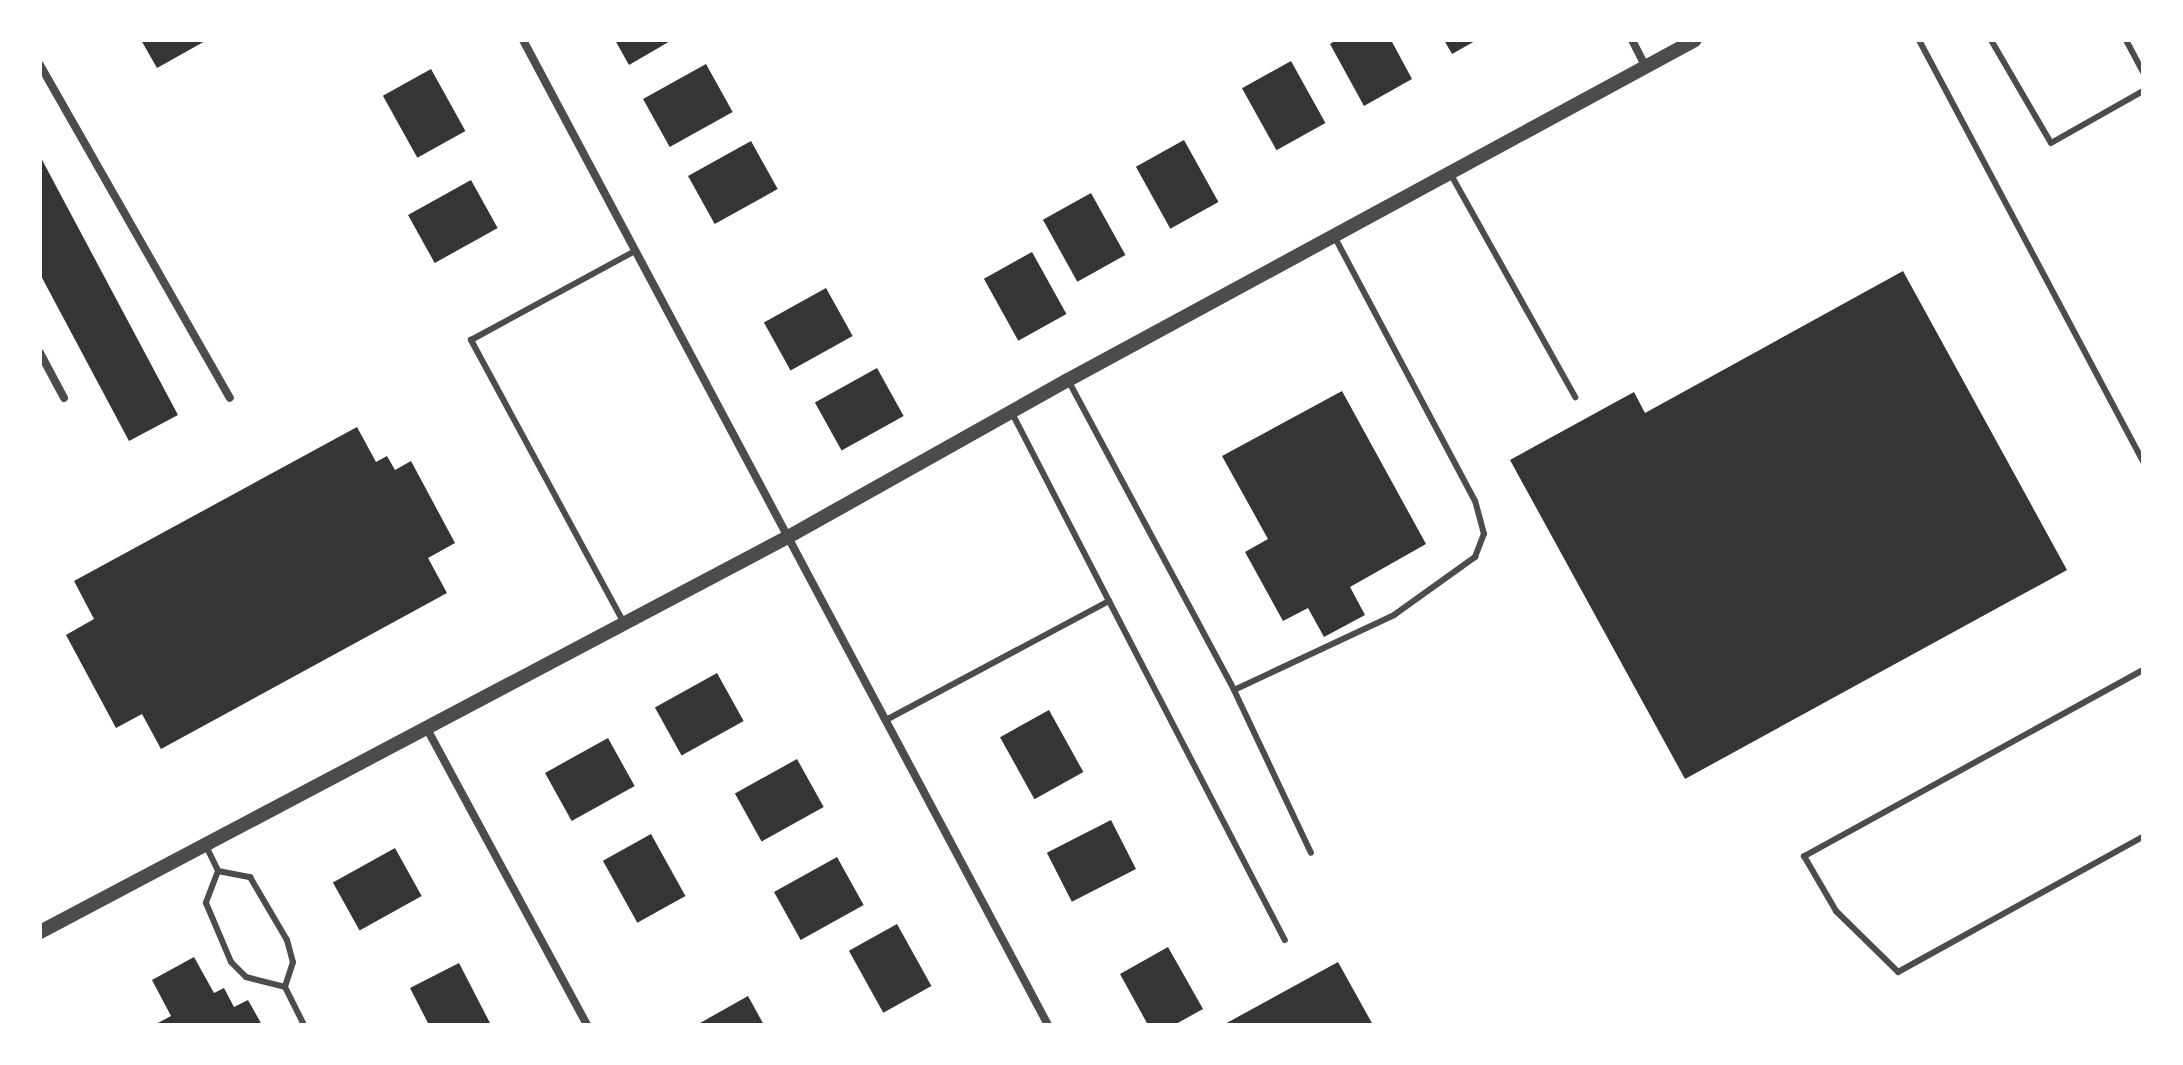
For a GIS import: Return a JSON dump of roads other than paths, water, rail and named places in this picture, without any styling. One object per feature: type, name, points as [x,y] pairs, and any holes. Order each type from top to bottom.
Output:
[{"type":"street","points":[[523,40],[1048,1025]]},
{"type":"street","points":[[1632,40],[1646,67]]},
{"type":"street","points":[[40,932],[788,537],[1068,380],[1695,40]]},
{"type":"street","points":[[40,65],[230,398]]},
{"type":"street","points":[[40,353],[64,398]]},
{"type":"street","points":[[426,727],[587,1025]]},
{"type":"lane","points":[[1919,40],[2143,462]]},
{"type":"lane","points":[[1991,40],[2051,143],[2143,91]]},
{"type":"lane","points":[[2126,40],[2143,72]]},
{"type":"lane","points":[[1450,173],[1575,397]]},
{"type":"lane","points":[[1234,690],[1394,615],[1475,557],[1484,534],[1475,501],[1334,236]]},
{"type":"lane","points":[[624,623],[471,340],[635,251]]},
{"type":"lane","points":[[1068,380],[1234,690],[1311,853]]},
{"type":"lane","points":[[1011,413],[1285,940]]},
{"type":"lane","points":[[886,720],[1109,601]]},
{"type":"lane","points":[[2143,670],[1804,856],[1836,911],[1898,972],[2143,837]]},
{"type":"lane","points":[[205,845],[218,871],[206,903],[231,962],[246,977],[285,987]]},
{"type":"lane","points":[[218,871],[250,877],[287,940],[293,962],[285,987],[304,1025]]}]
